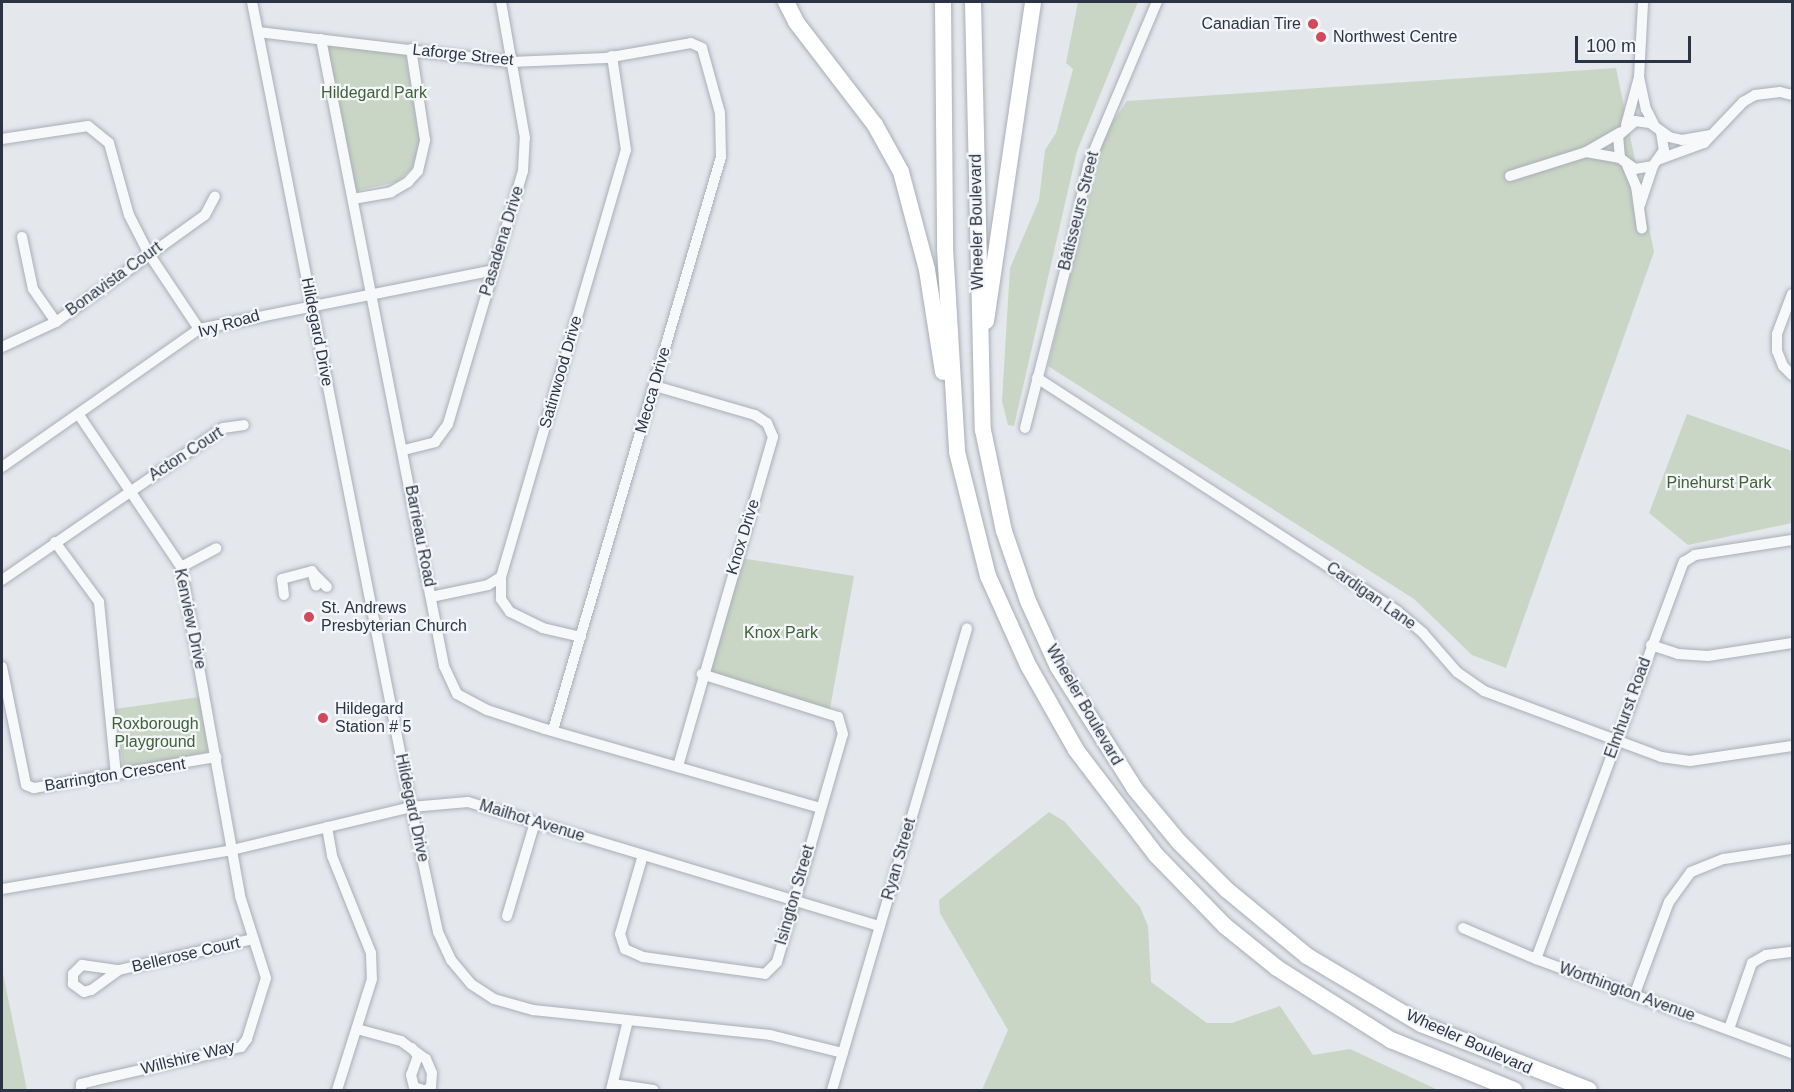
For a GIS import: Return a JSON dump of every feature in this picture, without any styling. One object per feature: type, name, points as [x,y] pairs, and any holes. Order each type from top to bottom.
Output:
[{"type":"highway","points":[[786,2],[796,22],[875,125],[902,172],[927,270],[957,452]]},
{"type":"highway","name":"Wheeler Boulevard","points":[[943,2],[945,248],[957,452],[988,576],[1028,665],[1076,750],[1156,855],[1225,926],[1277,968],[1391,1040],[1514,1090]]},
{"type":"highway","name":"Wheeler Boulevard","points":[[973,2],[983,430],[1005,531],[1028,601],[1058,667],[1135,789],[1179,842],[1227,890],[1306,956],[1421,1024],[1589,1090]]},
{"type":"highway","points":[[983,430],[986,319],[1033,4]]},
{"type":"street","name":"Hildegard Drive","points":[[252,2],[411,807],[438,932],[451,960],[471,984],[494,999],[533,1010],[770,1035],[843,1053]]},
{"type":"street","name":"Pasadena Drive","points":[[404,450],[435,442],[448,424],[524,171],[525,138],[501,2]]},
{"type":"street","name":"Bâtisseurs Street","points":[[1025,428],[1088,165],[1157,2]]},
{"type":"street","points":[[1641,229],[1640,205],[1634,177],[1623,162],[1616,145],[1639,76],[1643,2]]},
{"type":"street","name":"Laforge Street","points":[[258,32],[510,62],[612,56],[691,43],[702,48]]},
{"type":"street","name":"Barrieau Road","points":[[321,39],[404,450],[444,666],[457,694],[487,710],[820,808]]},
{"type":"street","name":"Mecca Drive","points":[[553,730],[721,157],[720,113],[702,48]]},
{"type":"street","points":[[353,199],[391,192],[408,182],[418,171],[425,140],[411,49]]},
{"type":"street","name":"Satinwood Drive","points":[[581,637],[543,628],[510,612],[501,598],[501,577],[626,150],[612,56]]},
{"type":"street","points":[[1639,76],[1646,109],[1664,146],[1657,162],[1645,179],[1640,205]]},
{"type":"street","points":[[1586,152],[1640,169],[1704,143],[1743,102],[1755,95],[1780,92],[1792,95]]},
{"type":"street","points":[[1510,176],[1586,152],[1623,128],[1640,121],[1682,140],[1711,135]]},
{"type":"street","points":[[2,139],[88,126],[109,143],[129,215],[149,254],[199,329]]},
{"type":"street","name":"Bonavista Court","points":[[2,347],[56,322],[205,215],[215,196]]},
{"type":"street","points":[[22,237],[33,289],[56,322]]},
{"type":"street","name":"Ivy Road","points":[[2,467],[199,329],[311,304],[493,270]]},
{"type":"street","points":[[1792,294],[1777,334],[1777,351],[1783,366],[1792,375]]},
{"type":"street","name":"Cardigan Lane","points":[[1037,378],[1397,611],[1470,684],[1661,757],[1690,760],[1792,746]]},
{"type":"street","name":"Knox Drive","points":[[655,386],[755,414],[767,423],[773,437],[702,674],[678,767]]},
{"type":"street","name":"Kenview Drive","points":[[79,415],[181,567],[232,850]]},
{"type":"street","name":"Acton Court","points":[[131,490],[224,428],[244,424]]},
{"type":"street","points":[[2,580],[131,490]]},
{"type":"street","name":"Elmhurst Road","points":[[1536,959],[1616,738],[1684,562],[1695,555],[1792,540]]},
{"type":"street","points":[[55,542],[99,602],[116,775]]},
{"type":"street","points":[[181,567],[216,548]]},
{"type":"street","points":[[284,595],[282,579],[312,571],[321,586]]},
{"type":"street","points":[[431,597],[488,585],[501,577]]},
{"type":"street","name":"Ryan Street","points":[[832,1090],[967,628]]},
{"type":"street","points":[[1652,645],[1678,654],[1708,656],[1792,643]]},
{"type":"street","name":"Barrington Crescent","points":[[2,667],[26,785],[34,788],[216,757]]},
{"type":"street","name":"Isington Street","points":[[643,855],[620,934],[625,949],[643,957],[765,974],[777,962],[843,734],[838,717],[702,674]]},
{"type":"street","name":"Mailhot Avenue","points":[[2,889],[232,850],[411,807],[468,802],[880,926]]},
{"type":"street","points":[[507,916],[535,822]]},
{"type":"street","points":[[327,827],[332,856],[371,953],[372,979],[337,1090]]},
{"type":"street","points":[[1634,996],[1669,902],[1691,872],[1724,859],[1792,849]]},
{"type":"street","name":"Willshire Way","points":[[81,1090],[81,1084],[240,1047],[247,1039],[266,978],[253,939],[232,850]]},
{"type":"street","name":"Worthington Avenue","points":[[1463,928],[1536,959],[1792,1053]]},
{"type":"street","name":"Bellerose Court","points":[[119,970],[253,939]]},
{"type":"street","points":[[1729,1029],[1752,963],[1767,955],[1792,952]]},
{"type":"street","points":[[628,1020],[612,1088],[654,1090]]},
{"type":"street","points":[[357,1029],[412,1048],[426,1059],[432,1073],[431,1087],[424,1090],[414,1087],[411,1075],[417,1056],[412,1048]]},
{"type":"green space","points":[[1078,2],[1138,2],[1077,151],[1014,426],[1008,425],[1002,401],[1010,268],[1039,200],[1045,150],[1056,133],[1073,69],[1066,63]]},
{"type":"green space","name":"Hildegard Park","points":[[325,43],[405,52],[420,140],[413,167],[397,182],[355,191]]},
{"type":"green space","points":[[1616,68],[1654,252],[1506,668],[1472,655],[1414,599],[1048,366],[1105,133],[1127,101]]},
{"type":"green space","name":"Pinehurst Park","points":[[1687,414],[1792,451],[1792,523],[1688,545],[1649,513]]},
{"type":"green space","name":"Knox Park","points":[[741,558],[854,576],[829,714],[702,674]]},
{"type":"green space","name":"Roxborough Playground","points":[[200,697],[208,752],[129,768],[123,764],[115,709]]},
{"type":"green space","points":[[1049,812],[1064,821],[1140,907],[1148,926],[1151,982],[1207,1023],[1232,1023],[1280,1006],[1313,1055],[1350,1049],[1438,1090],[982,1090],[1008,1030],[940,913],[939,900]]},
{"type":"green space","points":[[2,969],[27,1090],[2,1090]]},
{"type":"place","name":"Canadian Tire","points":[[1313,24]]},
{"type":"place","name":"Northwest Centre","points":[[1321,37]]},
{"type":"place","name":"St. Andrews Presbyterian Church","points":[[309,617]]},
{"type":"place","name":"Hildegard Station # 5","points":[[323,718]]}]
